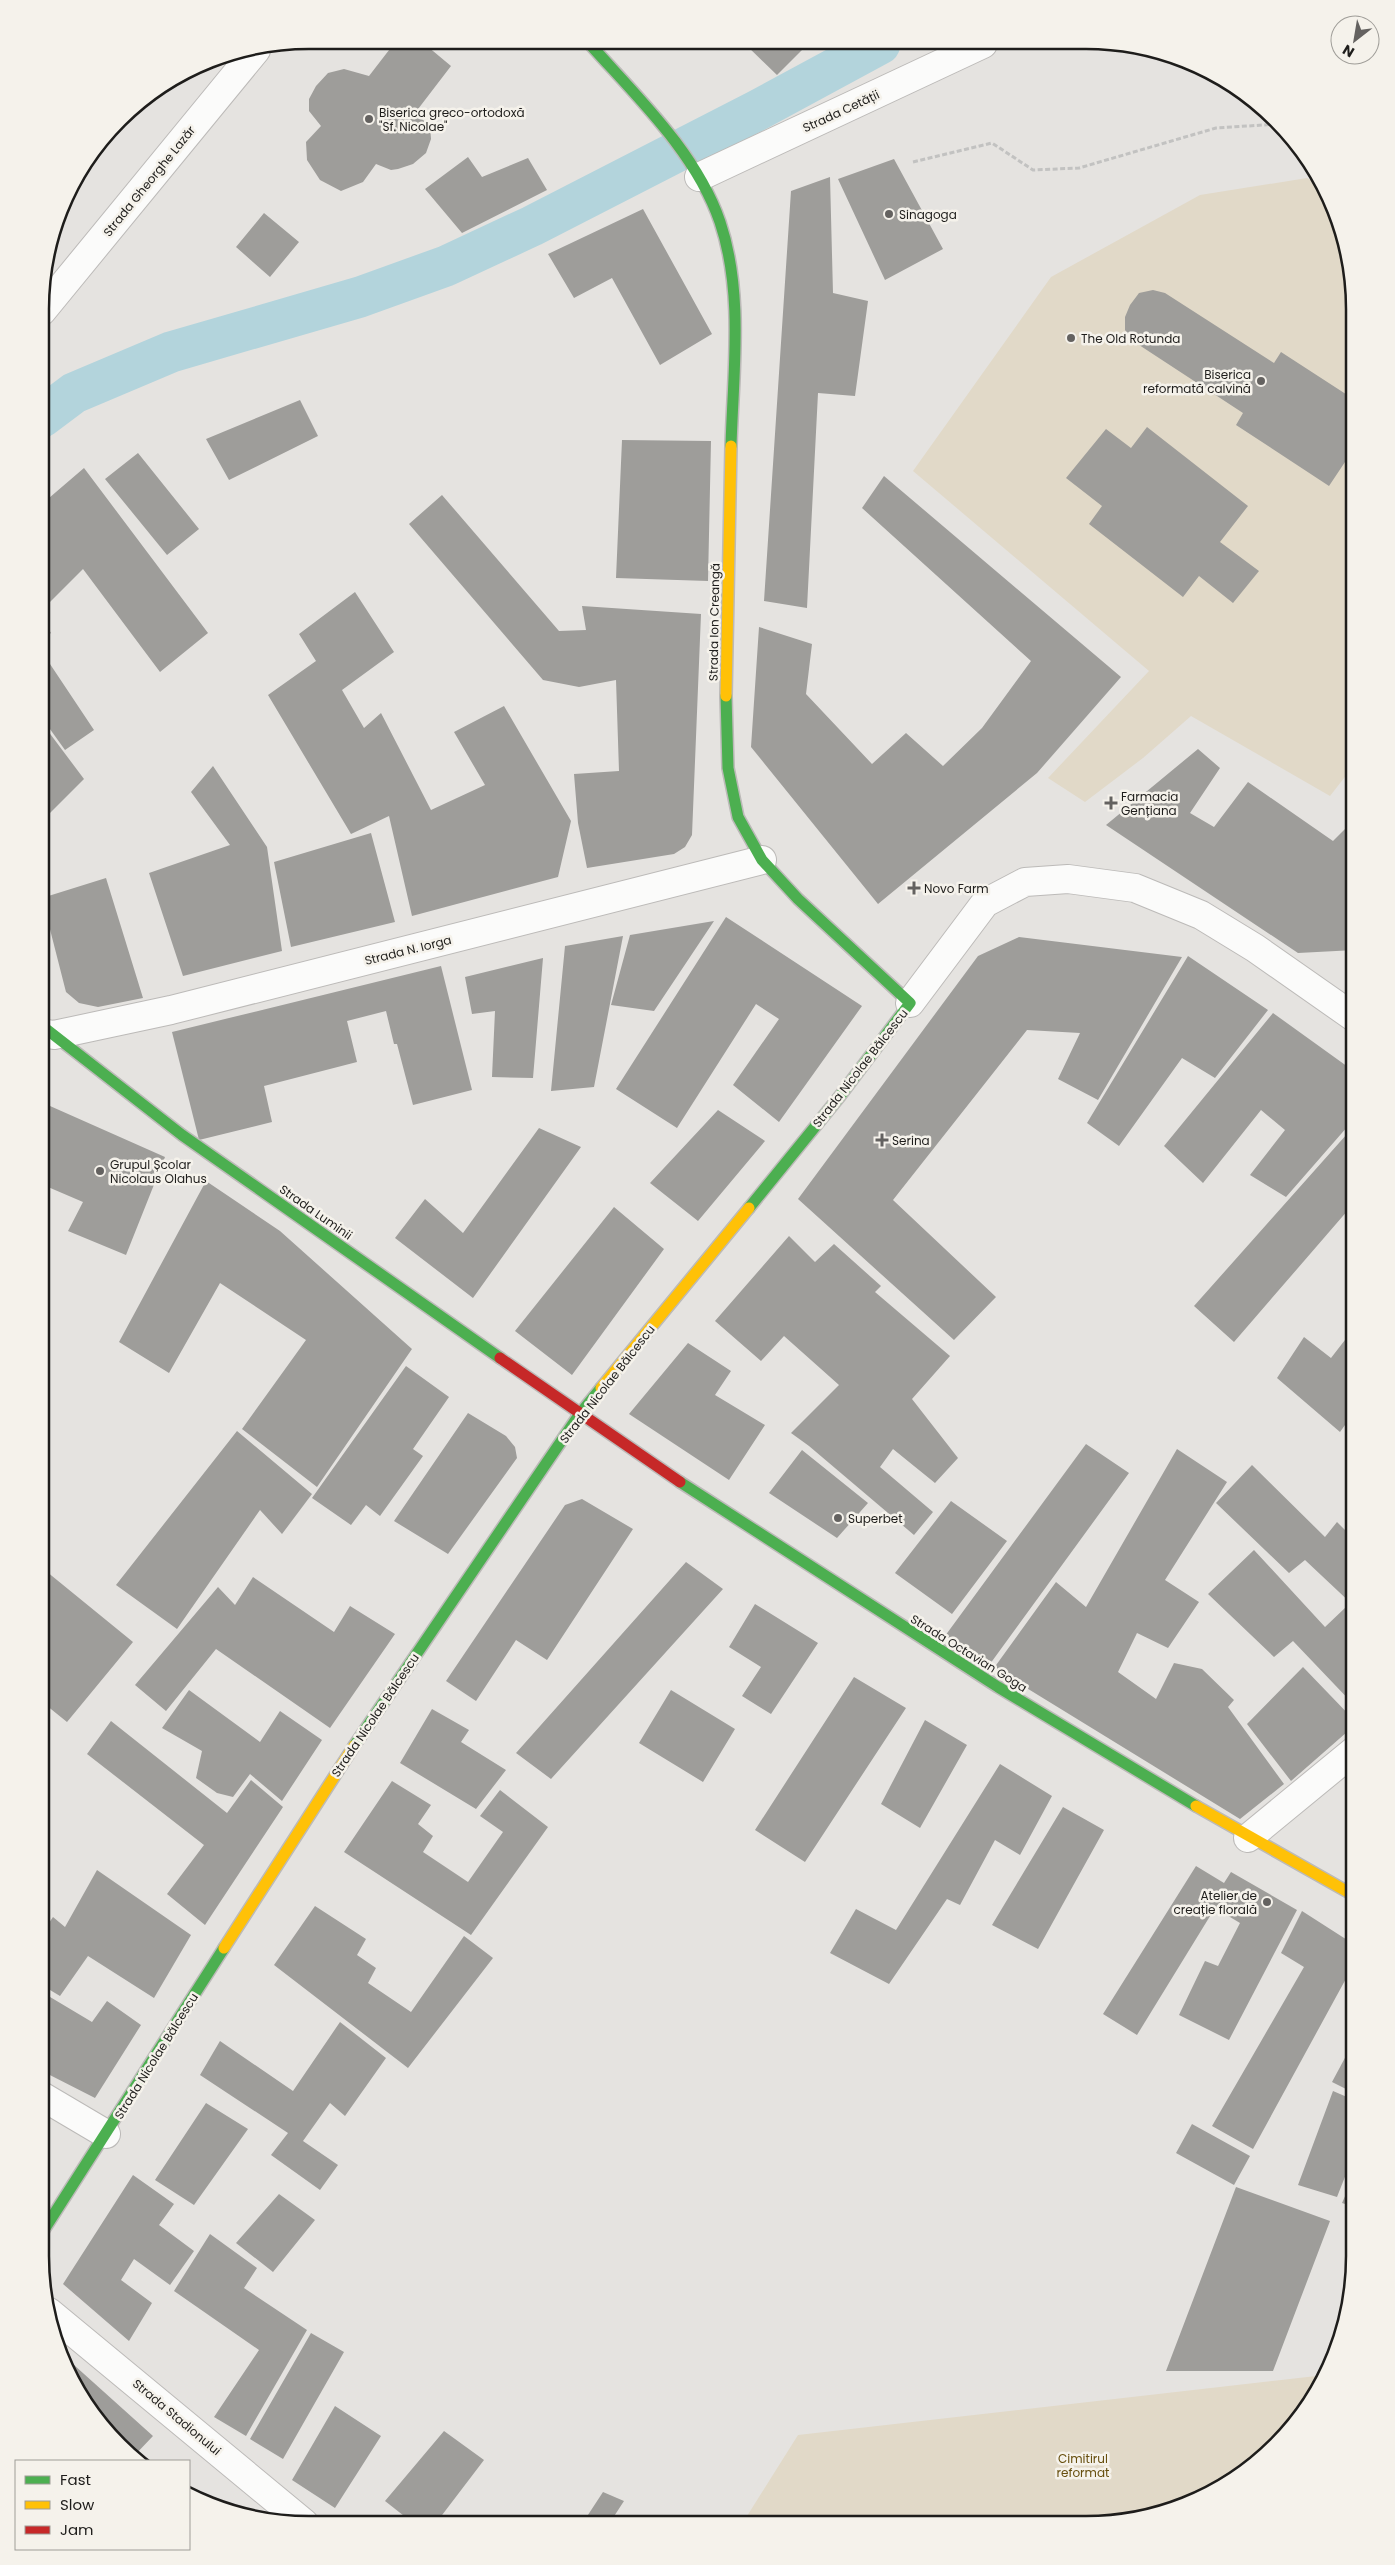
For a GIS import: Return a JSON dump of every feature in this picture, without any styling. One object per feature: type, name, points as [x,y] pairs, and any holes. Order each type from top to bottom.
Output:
[{"type":"main road","points":[[594,49],[665,129],[697,173]]},
{"type":"main road","name":"Strada Ion Creangă","points":[[697,173],[716,212],[729,256],[734,305],[726,715],[728,768],[738,817],[762,860],[798,899],[910,1003]]},
{"type":"main road","name":"Strada Nicolae Bălcescu","points":[[49,2222],[341,1765],[578,1415],[840,1096],[910,1003]]},
{"type":"main road","name":"Strada Luminii","points":[[49,1034],[209,1153],[578,1415]]},
{"type":"main road","name":"Strada Octavian Goga","points":[[578,1415],[884,1615],[1090,1745],[1248,1838],[1346,1892]]},
{"type":"street","name":"Strada Cetății","points":[[697,173],[972,49]]},
{"type":"street","name":"Strada Gheorghe Lazăr","points":[[49,302],[251,56]]},
{"type":"street","name":"Strada N. Iorga","points":[[49,1030],[171,1010],[762,860]]},
{"type":"street","name":"Strada Nicolae Bălcescu","points":[[910,1003],[986,904],[1025,882],[1068,879],[1135,888],[1201,915],[1255,948],[1346,1012]]},
{"type":"street","points":[[1248,1838],[1346,1757]]},
{"type":"street","points":[[49,2100],[106,2134]]},
{"type":"street","name":"Strada Stadionului","points":[[57,2318],[296,2516]]},
{"type":"path","points":[[913,162],[992,143],[1033,170],[1079,168],[1216,128],[1270,125]]},
{"type":"green space","points":[[1307,178],[1313,181],[1319,193],[1337,241],[1346,291],[1346,776],[1330,796],[1191,716],[1143,758],[1085,802],[1048,778],[1149,671],[913,471],[1051,277],[1200,195]]},
{"type":"green space","name":"Cimitirul reformat","points":[[1317,2376],[1303,2401],[1282,2428],[1258,2452],[1231,2473],[1202,2489],[1170,2502],[1137,2511],[1104,2516],[747,2516],[798,2435]]},
{"type":"building","name":"Biserica greco-ortodoxă \"Sf. Nicolae\"","points":[[390,49],[431,49],[451,66],[415,113],[430,126],[431,139],[426,153],[413,164],[398,169],[391,170],[376,164],[363,182],[341,191],[320,180],[307,160],[306,142],[321,126],[309,111],[309,99],[316,86],[328,73],[344,69],[369,76]]},
{"type":"building","points":[[750,49],[803,49],[777,75]]},
{"type":"building","points":[[468,157],[482,177],[528,158],[547,190],[462,233],[425,189]]},
{"type":"building","name":"Sinagoga","points":[[894,159],[943,249],[885,280],[838,179]]},
{"type":"building","points":[[830,177],[833,293],[868,301],[855,396],[818,393],[807,608],[764,601],[791,191]]},
{"type":"building","points":[[643,209],[712,334],[660,365],[612,278],[574,298],[548,254]]},
{"type":"building","points":[[264,213],[299,242],[270,277],[236,247]]},
{"type":"building","name":"Biserica reformată calvină","points":[[1153,290],[1165,293],[1274,363],[1281,352],[1346,394],[1346,460],[1329,486],[1236,425],[1243,413],[1133,341],[1125,330],[1125,317],[1130,305],[1139,293]]},
{"type":"building","points":[[300,400],[318,436],[229,480],[206,439]]},
{"type":"building","points":[[1147,427],[1248,506],[1220,542],[1259,571],[1233,603],[1199,576],[1183,597],[1089,524],[1102,506],[1066,478],[1106,429],[1131,448]]},
{"type":"building","points":[[622,440],[711,441],[708,581],[616,578]]},
{"type":"building","points":[[138,453],[199,529],[167,555],[105,479]]},
{"type":"building","points":[[84,468],[208,633],[160,672],[83,569],[49,603],[49,498]]},
{"type":"building","points":[[884,476],[1121,677],[1037,773],[878,904],[751,747],[759,627],[812,644],[806,694],[872,764],[906,733],[943,766],[982,728],[1031,661],[862,508]]},
{"type":"building","points":[[442,495],[559,631],[586,630],[582,606],[701,614],[692,835],[685,847],[674,854],[587,868],[578,823],[574,774],[619,771],[616,680],[579,687],[543,680],[409,524]]},
{"type":"building","points":[[355,592],[394,652],[342,690],[364,728],[381,713],[431,810],[485,785],[454,732],[504,706],[571,821],[558,877],[412,916],[389,816],[351,834],[268,695],[316,661],[299,634]]},
{"type":"building","points":[[49,662],[94,730],[65,750],[49,728]]},
{"type":"building","points":[[49,732],[84,779],[49,814]]},
{"type":"building","points":[[1198,749],[1220,768],[1190,813],[1214,827],[1248,782],[1333,841],[1346,828],[1346,950],[1298,953],[1106,825]]},
{"type":"building","points":[[213,766],[267,847],[282,951],[183,976],[149,873],[230,845],[191,792]]},
{"type":"building","points":[[371,833],[395,922],[291,947],[274,862]]},
{"type":"building","points":[[106,878],[143,998],[98,1007],[79,1003],[66,992],[49,925],[49,896]]},
{"type":"building","points":[[726,917],[862,1006],[779,1122],[733,1085],[779,1019],[756,1004],[677,1128],[616,1089]]},
{"type":"building","points":[[714,921],[654,1011],[611,1005],[630,935]]},
{"type":"building","points":[[623,936],[594,1087],[551,1091],[565,946]]},
{"type":"building","points":[[1019,937],[1182,957],[1098,1100],[1058,1079],[1080,1033],[1027,1030],[893,1200],[996,1297],[954,1340],[798,1199],[978,956]]},
{"type":"building","points":[[1188,956],[1268,1010],[1215,1078],[1182,1058],[1119,1146],[1087,1123]]},
{"type":"building","points":[[543,958],[533,1078],[492,1077],[495,1011],[472,1014],[465,977]]},
{"type":"building","points":[[441,966],[472,1090],[413,1105],[386,1011],[347,1021],[357,1062],[264,1086],[272,1122],[199,1140],[172,1032]]},
{"type":"building","points":[[1273,1013],[1346,1066],[1346,1128],[1286,1197],[1250,1175],[1285,1130],[1261,1110],[1203,1183],[1164,1146]]},
{"type":"building","name":"Grupul Școlar Nicolaus Olahus","points":[[49,1106],[165,1157],[126,1255],[68,1231],[83,1202],[49,1187]]},
{"type":"building","points":[[718,1110],[765,1141],[698,1221],[650,1183]]},
{"type":"building","points":[[539,1128],[581,1147],[473,1298],[395,1238],[425,1199],[463,1233]]},
{"type":"building","points":[[1346,1135],[1346,1212],[1234,1342],[1194,1306]]},
{"type":"building","points":[[206,1181],[280,1231],[412,1349],[317,1487],[242,1429],[306,1340],[220,1283],[169,1373],[119,1342]]},
{"type":"building","points":[[614,1207],[664,1249],[572,1375],[515,1331]]},
{"type":"building","points":[[789,1236],[815,1262],[834,1244],[881,1286],[875,1292],[950,1356],[912,1399],[958,1458],[935,1483],[893,1449],[880,1467],[933,1512],[914,1535],[791,1433],[839,1385],[784,1336],[761,1361],[715,1321]]},
{"type":"building","points":[[1304,1337],[1331,1358],[1346,1339],[1346,1424],[1340,1432],[1277,1378]]},
{"type":"building","points":[[688,1343],[731,1371],[715,1395],[765,1425],[729,1480],[629,1414]]},
{"type":"building","points":[[406,1366],[449,1397],[413,1449],[423,1456],[380,1516],[366,1505],[351,1525],[312,1498]]},
{"type":"building","points":[[468,1413],[506,1436],[515,1447],[517,1458],[448,1554],[394,1521]]},
{"type":"building","points":[[237,1431],[312,1494],[282,1534],[260,1510],[177,1629],[116,1585]]},
{"type":"building","points":[[1086,1444],[1129,1473],[990,1664],[945,1636]]},
{"type":"building","points":[[1177,1449],[1227,1482],[1165,1580],[1199,1602],[1168,1648],[1137,1633],[1118,1672],[1156,1699],[1174,1663],[1202,1669],[1234,1700],[1228,1707],[1284,1784],[1240,1819],[994,1668],[1056,1582],[1086,1607]]},
{"type":"building","points":[[802,1450],[868,1503],[837,1538],[769,1493]]},
{"type":"building","points":[[1252,1465],[1325,1537],[1337,1522],[1346,1531],[1346,1599],[1305,1560],[1289,1573],[1216,1503]]},
{"type":"building","points":[[582,1499],[633,1529],[547,1660],[516,1640],[476,1701],[446,1681],[565,1505]]},
{"type":"building","points":[[951,1501],[1007,1541],[952,1614],[895,1573]]},
{"type":"building","points":[[1254,1550],[1325,1627],[1346,1607],[1346,1697],[1293,1641],[1274,1657],[1208,1594]]},
{"type":"building","points":[[686,1562],[723,1589],[551,1779],[516,1753]]},
{"type":"building","points":[[49,1574],[133,1642],[67,1722],[49,1707]]},
{"type":"building","points":[[253,1577],[334,1632],[350,1606],[395,1634],[330,1728],[216,1649],[166,1711],[135,1685],[218,1587],[235,1605]]},
{"type":"building","points":[[755,1604],[818,1643],[771,1714],[742,1696],[761,1667],[729,1647]]},
{"type":"building","points":[[1303,1667],[1346,1712],[1346,1733],[1291,1781],[1247,1724]]},
{"type":"building","points":[[854,1677],[906,1708],[805,1862],[755,1830]]},
{"type":"building","points":[[189,1690],[260,1742],[280,1711],[322,1740],[282,1801],[250,1774],[233,1797],[217,1793],[196,1778],[202,1751],[162,1728]]},
{"type":"building","points":[[671,1690],[735,1729],[703,1782],[639,1743]]},
{"type":"building","points":[[432,1709],[469,1730],[461,1742],[506,1770],[476,1809],[400,1763]]},
{"type":"building","points":[[925,1720],[967,1745],[920,1828],[881,1804]]},
{"type":"building","points":[[111,1721],[227,1813],[251,1780],[283,1807],[205,1925],[167,1894],[204,1845],[87,1754]]},
{"type":"building","points":[[1000,1764],[1052,1796],[1020,1855],[995,1840],[960,1905],[947,1899],[889,1984],[830,1953],[856,1909],[896,1930]]},
{"type":"building","points":[[392,1781],[431,1805],[418,1824],[433,1836],[423,1852],[468,1882],[503,1832],[480,1816],[500,1790],[548,1827],[471,1935],[344,1852]]},
{"type":"building","points":[[1063,1807],[1104,1830],[1038,1949],[992,1925]]},
{"type":"building","points":[[1196,1866],[1224,1883],[1231,1872],[1297,1910],[1229,2040],[1179,2015],[1205,1961],[1218,1966],[1240,1923],[1215,1908],[1137,2035],[1103,2014]]},
{"type":"building","points":[[97,1870],[191,1935],[154,1998],[88,1956],[60,1996],[49,1989],[49,1923],[53,1917],[65,1927]]},
{"type":"building","points":[[315,1906],[366,1939],[357,1955],[376,1968],[368,1983],[411,2012],[464,1936],[493,1958],[408,2068],[274,1965]]},
{"type":"building","points":[[1302,1911],[1346,1939],[1346,1979],[1253,2149],[1212,2126],[1304,1967],[1281,1953]]},
{"type":"building","points":[[49,1996],[92,2022],[107,2001],[141,2025],[95,2098],[49,2075]]},
{"type":"building","points":[[340,2022],[386,2058],[345,2116],[330,2103],[303,2141],[338,2165],[320,2190],[271,2155],[288,2133],[200,2075],[220,2041],[293,2091]]},
{"type":"building","points":[[1346,2056],[1346,2089],[1332,2082]]},
{"type":"building","points":[[1333,2091],[1346,2097],[1346,2174],[1337,2197],[1298,2185]]},
{"type":"building","points":[[206,2103],[248,2129],[194,2205],[155,2180]]},
{"type":"building","points":[[1192,2124],[1250,2156],[1234,2185],[1176,2153]]},
{"type":"building","points":[[133,2175],[174,2204],[159,2225],[194,2251],[170,2285],[134,2259],[121,2280],[152,2303],[129,2341],[63,2284]]},
{"type":"building","points":[[1236,2187],[1330,2221],[1273,2371],[1166,2371]]},
{"type":"building","points":[[279,2194],[315,2220],[273,2272],[236,2243]]},
{"type":"building","points":[[1346,2194],[1346,2204],[1342,2203]]},
{"type":"building","points":[[210,2234],[257,2268],[244,2288],[307,2330],[246,2436],[214,2417],[259,2350],[174,2291]]},
{"type":"building","points":[[311,2333],[344,2352],[283,2459],[250,2439]]},
{"type":"building","points":[[72,2363],[153,2436],[137,2452],[102,2415],[92,2401]]},
{"type":"building","points":[[335,2406],[381,2436],[335,2508],[292,2480]]},
{"type":"building","points":[[444,2431],[484,2460],[441,2516],[404,2516],[385,2501]]},
{"type":"building","points":[[603,2492],[624,2501],[614,2516],[587,2516]]},
{"type":"waterway","points":[[49,412],[74,393],[171,352],[360,297],[446,266],[532,226],[758,110],[871,49]]},
{"type":"traffic: fast","points":[[594,49],[645,104],[680,149],[696,172],[720,222],[727,249],[735,305],[735,362],[731,446]]},
{"type":"traffic: fast","points":[[726,696],[728,768],[738,817],[762,860],[798,899],[910,1003],[840,1096],[749,1208]]},
{"type":"traffic: fast","points":[[49,1031],[182,1135],[500,1358]]},
{"type":"traffic: fast","points":[[354,1746],[579,1415],[601,1388]]},
{"type":"traffic: fast","points":[[680,1482],[998,1687],[1196,1806]]},
{"type":"traffic: fast","points":[[49,2222],[224,1948]]},
{"type":"traffic: slow","points":[[726,696],[731,446]]},
{"type":"traffic: slow","points":[[601,1388],[749,1208]]},
{"type":"traffic: slow","points":[[224,1948],[354,1746]]},
{"type":"traffic: slow","points":[[1196,1806],[1346,1891]]},
{"type":"traffic: jam","points":[[500,1358],[680,1482]]},
{"type":"place","name":"Biserica greco-ortodoxă \"Sf. Nicolae\"","points":[[369,119]]},
{"type":"place","name":"Sinagoga","points":[[889,214]]},
{"type":"place","name":"The Old Rotunda","points":[[1071,338]]},
{"type":"place","name":"Biserica reformată calvină","points":[[1261,381]]},
{"type":"place","name":"Farmacia Gențiana","points":[[1111,803]]},
{"type":"place","name":"Novo Farm","points":[[914,888]]},
{"type":"place","name":"Serina","points":[[882,1140]]},
{"type":"place","name":"Grupul Școlar Nicolaus Olahus","points":[[100,1171]]},
{"type":"place","name":"Superbet","points":[[838,1518]]},
{"type":"place","name":"Atelier de creație florală","points":[[1267,1902]]}]
